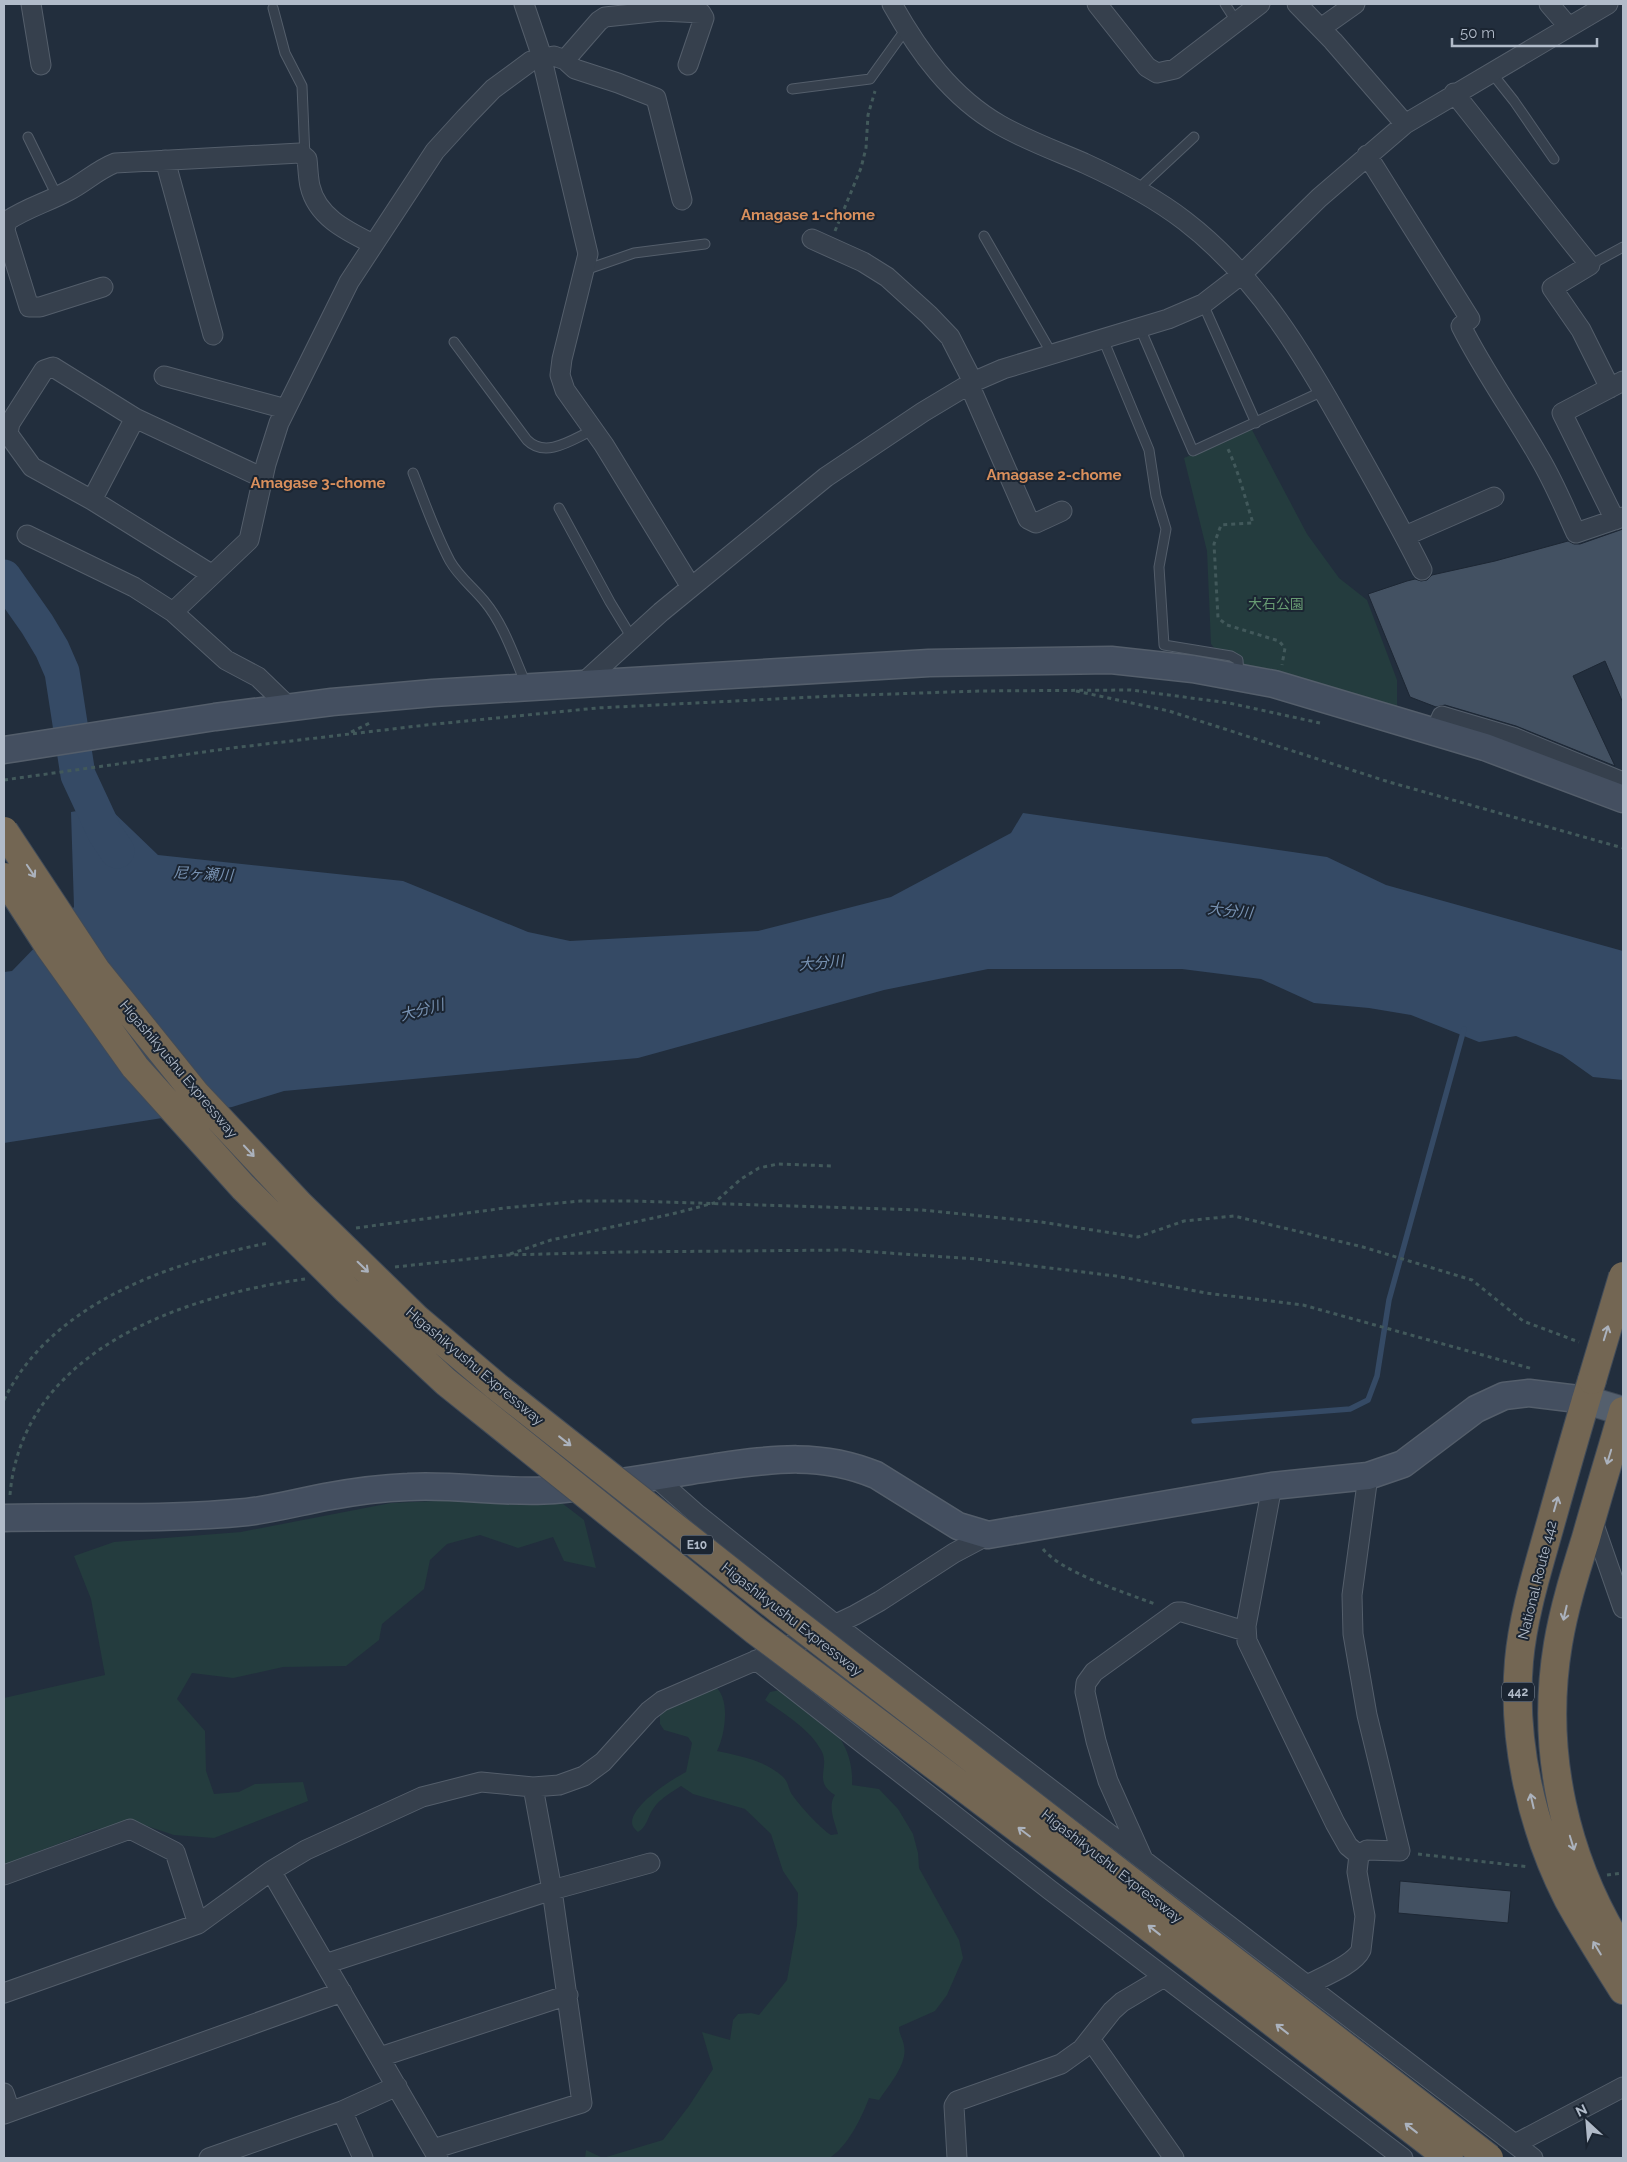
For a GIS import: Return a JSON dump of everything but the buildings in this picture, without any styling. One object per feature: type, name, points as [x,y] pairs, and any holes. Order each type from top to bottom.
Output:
[{"type":"highway","name":"Higashikyushu Expressway","points":[[4,831],[96,970],[195,1093],[300,1206],[417,1320],[496,1386],[780,1611],[1489,2158]]},
{"type":"highway","name":"Higashikyushu Expressway","points":[[4,878],[48,945],[135,1066],[243,1187],[347,1290],[446,1382],[756,1631],[1141,1920],[1450,2158]]},
{"type":"highway","name":"National Route 442","points":[[1623,1276],[1526,1615],[1519,1662],[1522,1752],[1531,1796],[1543,1839],[1568,1899],[1623,1990]]},
{"type":"highway","name":"442","points":[[1622,1419],[1564,1614],[1558,1643],[1552,1699],[1558,1788],[1571,1842],[1585,1882],[1600,1913],[1623,1952]]},
{"type":"main road","points":[[1589,1390],[1622,1419]]},
{"type":"street","points":[[31,4],[41,65]]},
{"type":"street","points":[[524,4],[541,58],[588,254],[586,270],[562,359],[560,375],[562,383],[569,397],[592,430],[691,587]]},
{"type":"street","points":[[892,4],[906,29],[937,72],[955,91],[981,113],[1022,136],[1105,173],[1170,210],[1196,229],[1242,274],[1277,318],[1323,391],[1405,536],[1422,570]]},
{"type":"street","points":[[1097,4],[1147,67],[1157,73],[1175,69],[1260,4]]},
{"type":"street","points":[[1297,4],[1405,124]]},
{"type":"street","points":[[1320,28],[1355,4]]},
{"type":"street","points":[[1549,4],[1568,26]]},
{"type":"street","points":[[582,684],[691,587],[826,477],[923,412],[971,383],[1003,369],[1184,314],[1202,304],[1242,274],[1319,198],[1405,124],[1454,93],[1608,4]]},
{"type":"street","points":[[565,60],[600,21],[606,17],[661,11],[701,13],[704,18],[688,65]]},
{"type":"street","points":[[173,612],[249,540],[263,478],[279,423],[349,282],[435,151],[493,89],[531,61],[554,56],[565,60],[575,69],[656,98],[682,200]]},
{"type":"street","points":[[1367,155],[1470,319],[1461,326],[1497,391],[1539,457],[1555,486],[1576,533],[1619,518],[1562,413],[1616,385],[1552,288],[1590,265],[1544,210],[1505,155],[1454,93]]},
{"type":"street","points":[[103,288],[40,307],[29,307],[5,230],[6,221],[81,184],[102,168],[115,163],[300,153],[307,158],[310,186],[318,204],[338,226],[373,244]]},
{"type":"street","points":[[166,160],[213,335]]},
{"type":"street","points":[[812,239],[863,262],[887,277],[950,337],[1028,519],[1036,523],[1062,511]]},
{"type":"street","points":[[211,574],[92,500],[32,467],[10,438],[8,433],[10,423],[44,370],[53,367],[135,418],[263,478]]},
{"type":"street","points":[[164,376],[286,409]]},
{"type":"street","points":[[92,500],[135,418]]},
{"type":"street","points":[[1405,536],[1494,497]]},
{"type":"street","points":[[27,535],[134,587],[173,612],[226,660],[258,677],[290,707]]},
{"type":"street","points":[[4,750],[214,717],[290,707],[424,694],[929,663],[1070,660],[1152,664],[1274,684],[1485,747],[1623,800]]},
{"type":"street","points":[[1435,732],[1442,716],[1513,737],[1623,782]]},
{"type":"street","points":[[4,1992],[198,1924],[271,1871],[306,1850],[429,1795],[481,1782],[534,1787],[559,1785],[584,1776],[603,1762],[649,1711],[662,1701],[836,1625],[880,1601],[954,1553],[988,1535],[1272,1486],[1368,1476],[1394,1468],[1414,1458],[1470,1414],[1493,1400],[1512,1394],[1589,1390]]},
{"type":"street","points":[[7,1518],[249,1512],[326,1497],[393,1488],[452,1486],[504,1491],[540,1491],[782,1459],[836,1462],[876,1475],[958,1526],[988,1535]]},
{"type":"street","points":[[654,1476],[698,1515],[836,1625],[1534,2158]]},
{"type":"street","points":[[1359,1855],[1367,1850],[1400,1851],[1368,1715],[1353,1634],[1352,1595],[1368,1476]]},
{"type":"street","points":[[1272,1486],[1246,1631],[1249,1647],[1335,1823],[1348,1846],[1359,1855]]},
{"type":"street","points":[[1591,1518],[1623,1608]]},
{"type":"street","points":[[1143,1860],[1105,1772],[1085,1687],[1094,1672],[1176,1613],[1182,1612],[1246,1631]]},
{"type":"street","points":[[756,1660],[1164,1977],[1403,2158]]},
{"type":"street","points":[[271,1871],[436,2154],[582,2103],[568,1995],[534,1787]]},
{"type":"street","points":[[4,1875],[130,1829],[175,1852],[198,1924]]},
{"type":"street","points":[[1307,1985],[1348,1963],[1361,1950],[1365,1916],[1357,1872],[1359,1855]]},
{"type":"street","points":[[325,1964],[552,1890],[650,1863]]},
{"type":"street","points":[[957,2158],[954,2106],[957,2100],[1061,2064],[1082,2049],[1112,2011],[1122,2002],[1164,1977]]},
{"type":"street","points":[[4,2093],[7,2113],[342,1992]]},
{"type":"street","points":[[380,2057],[568,1995]]},
{"type":"street","points":[[1090,2039],[1174,2158]]},
{"type":"street","points":[[209,2158],[236,2154],[342,2111],[396,2086]]},
{"type":"street","points":[[1515,2144],[1623,2087]]},
{"type":"street","points":[[342,2111],[363,2158]]},
{"type":"lane","points":[[1225,4],[1236,21]]},
{"type":"lane","points":[[273,8],[285,53],[302,86],[304,157]]},
{"type":"lane","points":[[792,89],[870,79],[906,29]]},
{"type":"lane","points":[[1491,72],[1514,101],[1554,159]]},
{"type":"lane","points":[[28,137],[57,196]]},
{"type":"lane","points":[[1137,190],[1194,137]]},
{"type":"lane","points":[[984,236],[1052,354]]},
{"type":"lane","points":[[586,270],[634,254],[705,244]]},
{"type":"lane","points":[[1590,265],[1623,247]]},
{"type":"lane","points":[[1202,304],[1256,423]]},
{"type":"lane","points":[[1140,328],[1193,450],[1323,391]]},
{"type":"lane","points":[[1103,339],[1149,450],[1156,496],[1166,529],[1159,567],[1164,645],[1231,656],[1238,660],[1239,678]]},
{"type":"lane","points":[[454,342],[527,440],[537,448],[544,449],[560,446],[592,430]]},
{"type":"lane","points":[[413,473],[429,518],[451,563],[486,602],[498,622],[527,687]]},
{"type":"lane","points":[[559,508],[610,602],[632,638]]},
{"type":"path","points":[[829,246],[861,168],[866,148],[868,115],[878,81],[876,71]]},
{"type":"path","points":[[1226,445],[1236,467],[1253,523],[1221,524],[1214,544],[1218,618],[1227,626],[1279,642],[1284,648],[1282,666]]},
{"type":"path","points":[[1070,690],[1169,711],[1389,782],[1623,848]]},
{"type":"path","points":[[4,780],[242,746],[426,725],[597,708],[834,696],[1131,690],[1229,703],[1322,724]]},
{"type":"path","points":[[506,1255],[551,1240],[714,1203],[741,1179],[759,1168],[778,1164],[833,1166]]},
{"type":"path","points":[[348,1230],[505,1208],[580,1202],[714,1203],[922,1210],[1041,1222],[1138,1237],[1184,1221],[1234,1216],[1363,1247],[1472,1280],[1523,1321],[1587,1345]]},
{"type":"path","points":[[4,1400],[24,1365],[68,1322],[96,1304],[173,1269],[222,1254],[276,1242]]},
{"type":"path","points":[[391,1267],[506,1255],[844,1250],[976,1259],[1116,1276],[1206,1293],[1303,1305],[1540,1371]]},
{"type":"path","points":[[7,1518],[13,1468],[23,1442],[44,1404],[78,1364],[112,1341],[179,1308],[257,1286],[314,1278]]},
{"type":"path","points":[[1042,1548],[1054,1560],[1071,1569],[1176,1613]]},
{"type":"path","points":[[1400,1851],[1535,1867]]},
{"type":"path","points":[[1602,1875],[1623,1873]]},
{"type":"green space","name":"大石公園","points":[[1251,428],[1307,534],[1339,578],[1367,600],[1397,680],[1397,708],[1224,660],[1211,644],[1207,551],[1184,458]]},
{"type":"green space","points":[[483,1499],[558,1500],[584,1520],[596,1568],[564,1561],[553,1537],[518,1548],[480,1535],[447,1544],[430,1560],[424,1589],[382,1624],[379,1640],[346,1666],[283,1667],[233,1678],[192,1673],[177,1699],[205,1731],[206,1771],[214,1794],[239,1792],[255,1784],[303,1782],[308,1801],[214,1838],[174,1835],[135,1822],[94,1830],[4,1865],[4,1698],[105,1675],[91,1599],[74,1556],[114,1542],[241,1532],[391,1503]]},
{"type":"green space","points":[[712,1685],[722,1697],[725,1716],[722,1736],[717,1751],[751,1759],[775,1771],[784,1778],[794,1798],[816,1822],[831,1835],[838,1834],[832,1809],[835,1795],[828,1790],[823,1779],[824,1756],[821,1750],[810,1735],[765,1700],[770,1692],[780,1690],[820,1719],[839,1737],[850,1760],[852,1785],[879,1789],[898,1809],[913,1834],[918,1853],[919,1868],[959,1940],[963,1958],[947,1995],[935,2011],[899,2027],[904,2053],[903,2060],[892,2082],[879,2100],[869,2098],[848,2140],[829,2158],[603,2158],[663,2140],[689,2106],[713,2069],[702,2032],[730,2040],[733,2020],[738,2014],[751,2013],[759,2015],[787,1980],[797,1925],[798,1893],[783,1871],[771,1834],[745,1809],[693,1794],[681,1786],[656,1805],[641,1830],[638,1832],[633,1827],[632,1822],[634,1815],[646,1800],[686,1772],[692,1743],[688,1737],[664,1730],[660,1724],[660,1712]]},
{"type":"green space","points":[[586,2150],[603,2158],[585,2158]]},
{"type":"water","name":"大分川","points":[[107,806],[158,855],[403,881],[528,932],[570,941],[758,931],[891,897],[1011,833],[1023,813],[1327,857],[1386,885],[1623,951],[1623,1080],[1593,1077],[1562,1055],[1516,1036],[1479,1042],[1411,1015],[1369,1008],[1314,1003],[1261,979],[1182,969],[988,969],[884,990],[638,1058],[284,1091],[232,1107],[4,1143],[4,972],[12,971],[74,907],[71,812]]},
{"type":"waterway","name":"尼ヶ瀬川","points":[[4,577],[37,624],[52,649],[62,672],[78,775],[105,833],[117,851]]},
{"type":"waterway","points":[[1194,1421],[1350,1409],[1368,1400],[1377,1376],[1389,1300],[1464,1029]]},
{"type":"district","name":"Amagase 1-chome","points":[[808,215]]},
{"type":"district","name":"Amagase 2-chome","points":[[1054,475]]},
{"type":"district","name":"Amagase 3-chome","points":[[318,483]]}]
